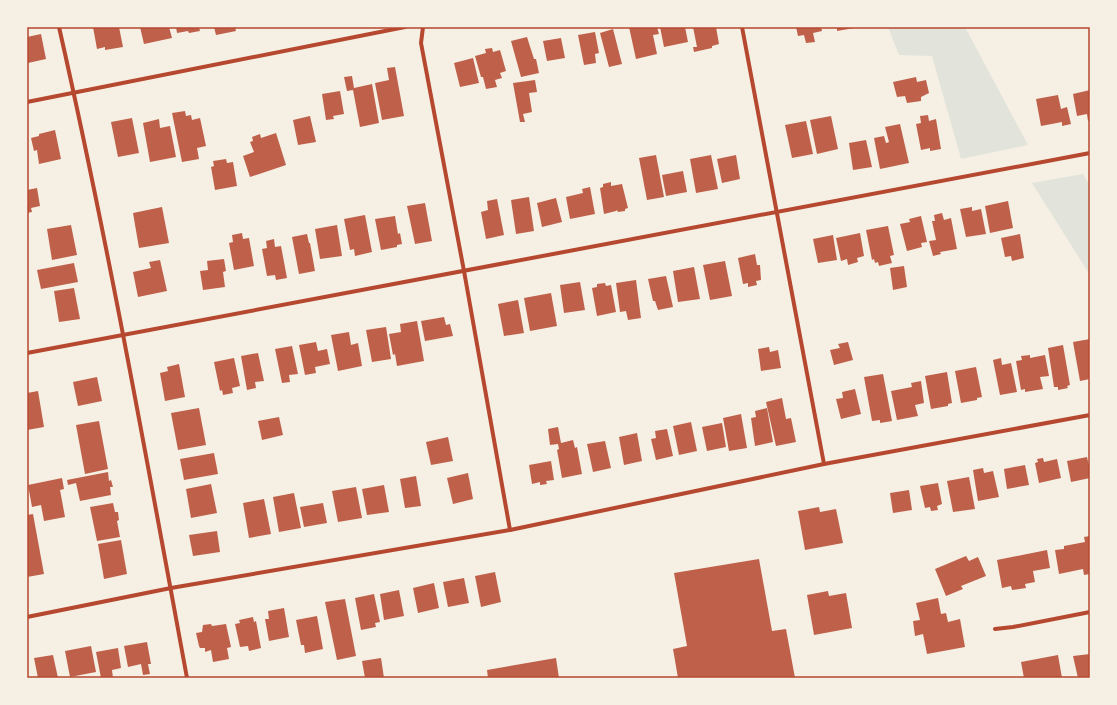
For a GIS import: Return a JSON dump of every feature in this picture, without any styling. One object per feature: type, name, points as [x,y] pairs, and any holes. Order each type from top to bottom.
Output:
[{"type":"street","points":[[59,27],[74,92],[123,335],[187,678]]},
{"type":"street","points":[[27,102],[405,27]]},
{"type":"street","points":[[423,27],[421,46],[464,271],[510,530]]},
{"type":"street","points":[[742,27],[824,464]]},
{"type":"street","points":[[27,353],[1090,153]]},
{"type":"street","points":[[27,617],[171,588],[510,530],[824,464],[1090,415]]},
{"type":"street","points":[[995,629],[1090,612]]},
{"type":"shaded area","points":[[888,27],[965,27],[1028,145],[961,159],[932,56],[899,55]]},
{"type":"shaded area","points":[[1083,174],[1090,186],[1090,275],[1032,183]]},
{"type":"building","points":[[93,27],[119,27],[123,47],[105,50],[105,47],[97,49]]},
{"type":"building","points":[[140,27],[169,27],[172,38],[144,44]]},
{"type":"building","points":[[176,27],[199,27],[200,31],[177,33]]},
{"type":"building","points":[[214,27],[235,27],[236,31],[216,35]]},
{"type":"building","points":[[629,27],[657,27],[659,34],[653,35],[657,54],[636,59]]},
{"type":"building","points":[[660,27],[685,27],[688,42],[664,47]]},
{"type":"building","points":[[693,27],[716,27],[719,44],[712,46],[712,48],[694,52],[693,47],[697,47]]},
{"type":"building","points":[[796,27],[821,27],[822,31],[813,33],[815,42],[806,43],[804,35],[798,36]]},
{"type":"building","points":[[837,27],[854,27],[854,28],[837,31]]},
{"type":"building","points":[[613,29],[622,64],[609,67],[600,33]]},
{"type":"building","points":[[595,32],[599,53],[595,54],[596,63],[584,65],[578,35]]},
{"type":"building","points":[[41,34],[46,59],[28,63],[27,37]]},
{"type":"building","points":[[527,37],[534,59],[536,59],[539,73],[521,77],[511,41]]},
{"type":"building","points":[[561,38],[565,58],[547,61],[543,41]]},
{"type":"building","points":[[492,48],[493,52],[500,50],[506,71],[500,73],[502,78],[495,80],[497,87],[486,89],[475,56],[486,53],[485,49]]},
{"type":"building","points":[[473,58],[479,83],[460,87],[454,63]]},
{"type":"building","points":[[395,67],[404,116],[382,120],[375,83],[389,80],[387,68]]},
{"type":"building","points":[[352,76],[354,88],[372,84],[379,123],[360,127],[353,90],[347,91],[344,77]]},
{"type":"building","points":[[916,77],[917,82],[926,80],[929,93],[921,97],[921,101],[907,103],[905,96],[897,97],[893,82]]},
{"type":"building","points":[[535,80],[537,92],[529,93],[532,112],[523,114],[525,122],[520,122],[513,83]]},
{"type":"building","points":[[1090,90],[1090,120],[1088,121],[1087,114],[1077,116],[1073,94]]},
{"type":"building","points":[[340,91],[344,114],[333,116],[334,119],[326,120],[322,94]]},
{"type":"building","points":[[1058,95],[1061,109],[1067,107],[1071,124],[1062,126],[1062,122],[1041,126],[1036,99]]},
{"type":"building","points":[[185,111],[186,116],[191,115],[192,120],[200,118],[206,146],[197,148],[199,159],[182,162],[172,113]]},
{"type":"building","points":[[928,115],[929,121],[936,119],[941,149],[930,151],[930,148],[921,150],[916,124],[921,123],[920,116]]},
{"type":"building","points":[[310,116],[316,142],[298,145],[293,120]]},
{"type":"building","points":[[831,116],[838,149],[817,154],[810,120]]},
{"type":"building","points":[[132,118],[139,153],[118,157],[111,122]]},
{"type":"building","points":[[159,119],[160,128],[170,126],[176,157],[150,162],[143,123]]},
{"type":"building","points":[[806,121],[813,154],[792,158],[785,125]]},
{"type":"building","points":[[900,124],[909,163],[880,169],[874,138],[884,136],[886,143],[889,142],[885,127]]},
{"type":"building","points":[[55,130],[61,159],[39,164],[37,150],[34,151],[31,138],[39,136],[39,134]]},
{"type":"building","points":[[276,133],[286,165],[250,177],[243,156],[254,152],[250,142],[253,141],[252,137],[260,134],[261,138]]},
{"type":"building","points":[[866,140],[872,167],[853,170],[849,143]]},
{"type":"building","points":[[656,155],[664,197],[647,200],[639,158]]},
{"type":"building","points":[[711,155],[718,189],[696,193],[690,159]]},
{"type":"building","points":[[736,155],[740,179],[722,183],[717,159]]},
{"type":"building","points":[[226,159],[227,163],[233,162],[237,186],[215,190],[211,167],[214,166],[213,161]]},
{"type":"building","points":[[683,171],[687,192],[666,196],[662,175]]},
{"type":"building","points":[[611,182],[611,186],[622,184],[628,208],[625,209],[625,211],[618,212],[617,210],[604,214],[600,188],[603,187],[603,184]]},
{"type":"building","points":[[590,187],[595,214],[570,219],[566,197],[583,193],[582,189]]},
{"type":"building","points":[[37,188],[40,206],[31,208],[32,212],[27,213],[27,190]]},
{"type":"building","points":[[529,197],[534,231],[516,234],[511,200]]},
{"type":"building","points":[[556,198],[562,222],[542,227],[537,203]]},
{"type":"building","points":[[497,199],[504,235],[486,239],[481,212],[488,210],[487,201]]},
{"type":"building","points":[[1008,201],[1013,228],[990,233],[985,206]]},
{"type":"building","points":[[425,203],[432,241],[415,244],[407,206]]},
{"type":"building","points":[[162,207],[169,243],[139,248],[133,213]]},
{"type":"building","points":[[972,207],[972,211],[981,209],[986,234],[966,237],[960,209]]},
{"type":"building","points":[[942,213],[944,220],[951,218],[957,249],[940,252],[941,254],[933,256],[929,241],[936,240],[932,221],[935,221],[934,215]]},
{"type":"building","points":[[365,215],[372,252],[355,256],[354,249],[350,250],[344,219]]},
{"type":"building","points":[[395,216],[398,234],[400,233],[402,244],[397,245],[397,247],[381,250],[375,219]]},
{"type":"building","points":[[921,216],[927,242],[921,243],[922,247],[907,251],[900,224],[910,222],[909,219]]},
{"type":"building","points":[[71,225],[77,255],[52,260],[47,229]]},
{"type":"building","points":[[337,225],[342,256],[320,259],[315,229]]},
{"type":"building","points":[[888,226],[894,255],[890,256],[892,263],[879,266],[878,262],[875,263],[874,259],[872,260],[866,230]]},
{"type":"building","points":[[242,233],[243,239],[249,238],[254,266],[234,270],[229,243],[233,242],[232,235]]},
{"type":"building","points":[[860,233],[864,256],[857,258],[858,262],[848,265],[847,259],[841,261],[836,238]]},
{"type":"building","points":[[307,234],[315,271],[299,274],[292,237]]},
{"type":"building","points":[[1020,234],[1024,258],[1012,261],[1011,256],[1005,257],[1001,238]]},
{"type":"building","points":[[833,235],[837,260],[818,263],[813,239]]},
{"type":"building","points":[[274,239],[275,247],[281,246],[287,278],[276,280],[275,275],[267,276],[262,249],[267,248],[266,241]]},
{"type":"building","points":[[755,254],[757,265],[760,265],[761,280],[756,281],[757,285],[748,287],[748,283],[743,284],[738,258]]},
{"type":"building","points":[[224,259],[226,271],[223,272],[225,287],[203,290],[200,271],[208,270],[207,261]]},
{"type":"building","points":[[160,260],[167,291],[138,297],[133,272],[151,268],[149,262]]},
{"type":"building","points":[[725,261],[732,296],[710,300],[703,265]]},
{"type":"building","points":[[74,263],[78,282],[41,289],[37,270]]},
{"type":"building","points":[[904,266],[907,287],[893,290],[890,268]]},
{"type":"building","points":[[694,267],[700,299],[678,302],[673,271]]},
{"type":"building","points":[[666,276],[673,307],[658,310],[655,301],[653,301],[648,279]]},
{"type":"building","points":[[636,280],[641,318],[628,320],[626,311],[620,312],[616,283]]},
{"type":"building","points":[[580,282],[585,310],[564,313],[560,285]]},
{"type":"building","points":[[605,283],[606,286],[611,285],[616,312],[597,316],[592,288],[597,287],[597,284]]},
{"type":"building","points":[[74,288],[80,319],[59,322],[54,291]]},
{"type":"building","points":[[551,293],[557,326],[530,331],[524,298]]},
{"type":"building","points":[[518,300],[524,333],[504,336],[498,304]]},
{"type":"building","points":[[444,317],[446,325],[450,324],[453,336],[425,341],[421,321]]},
{"type":"building","points":[[417,321],[424,361],[397,366],[395,354],[393,355],[389,334],[401,332],[400,324]]},
{"type":"building","points":[[386,327],[391,359],[372,362],[366,330]]},
{"type":"building","points":[[349,332],[351,345],[358,343],[362,366],[338,371],[331,335]]},
{"type":"building","points":[[1090,339],[1090,379],[1080,381],[1073,342]]},
{"type":"building","points":[[316,342],[318,351],[327,349],[330,364],[315,367],[316,373],[305,375],[299,345]]},
{"type":"building","points":[[848,342],[853,360],[834,365],[830,350],[840,348],[838,344]]},
{"type":"building","points":[[1063,345],[1070,385],[1067,386],[1068,388],[1058,390],[1058,387],[1054,387],[1048,348]]},
{"type":"building","points":[[292,346],[298,374],[289,375],[290,382],[282,383],[275,349]]},
{"type":"building","points":[[769,347],[770,352],[778,350],[781,368],[761,371],[758,349]]},
{"type":"building","points":[[258,353],[264,381],[255,382],[256,388],[247,390],[241,356]]},
{"type":"building","points":[[1030,355],[1030,358],[1045,355],[1049,376],[1040,377],[1043,389],[1025,392],[1025,389],[1021,390],[1016,361],[1022,360],[1021,356]]},
{"type":"building","points":[[234,358],[240,386],[232,388],[233,393],[223,395],[222,390],[220,391],[214,362]]},
{"type":"building","points":[[1001,358],[1002,365],[1011,363],[1017,392],[1000,395],[993,360]]},
{"type":"building","points":[[179,364],[185,397],[165,401],[160,373],[168,371],[167,367]]},
{"type":"building","points":[[976,367],[982,397],[977,398],[977,400],[961,403],[955,371]]},
{"type":"building","points":[[947,372],[952,403],[948,404],[948,406],[931,409],[925,376]]},
{"type":"building","points":[[883,374],[892,421],[880,423],[880,420],[872,421],[864,377]]},
{"type":"building","points":[[97,377],[102,401],[78,406],[73,382]]},
{"type":"building","points":[[921,381],[924,403],[915,405],[918,416],[897,420],[891,391],[912,387],[911,383]]},
{"type":"building","points":[[855,389],[861,414],[841,419],[836,399],[843,398],[842,392]]},
{"type":"building","points":[[38,391],[44,427],[27,430],[27,393]]},
{"type":"building","points":[[782,398],[786,419],[791,418],[796,442],[776,446],[766,402]]},
{"type":"building","points":[[199,408],[206,445],[178,450],[171,413]]},
{"type":"building","points":[[767,408],[773,442],[755,446],[751,418],[756,417],[755,411]]},
{"type":"building","points":[[741,414],[747,448],[729,451],[723,418]]},
{"type":"building","points":[[279,417],[283,435],[262,440],[258,421]]},
{"type":"building","points":[[99,421],[108,469],[85,474],[76,425]]},
{"type":"building","points":[[691,422],[697,451],[679,455],[673,426]]},
{"type":"building","points":[[722,423],[726,447],[707,451],[702,427]]},
{"type":"building","points":[[558,427],[561,443],[573,440],[575,448],[577,447],[582,474],[562,478],[557,450],[559,449],[558,444],[550,445],[548,429]]},
{"type":"building","points":[[667,429],[673,456],[656,460],[651,439],[656,438],[655,431]]},
{"type":"building","points":[[637,433],[642,461],[624,465],[619,437]]},
{"type":"building","points":[[448,437],[453,461],[431,465],[426,442]]},
{"type":"building","points":[[605,441],[611,468],[593,472],[587,444]]},
{"type":"building","points":[[214,453],[218,474],[184,480],[180,459]]},
{"type":"building","points":[[1087,457],[1090,478],[1071,482],[1067,461]]},
{"type":"building","points":[[1043,458],[1044,462],[1057,459],[1061,478],[1039,483],[1035,463],[1038,462],[1037,459]]},
{"type":"building","points":[[551,461],[554,480],[546,481],[547,484],[540,485],[540,482],[532,484],[529,465]]},
{"type":"building","points":[[1025,465],[1029,485],[1007,489],[1004,469]]},
{"type":"building","points":[[983,468],[984,473],[993,471],[999,497],[978,501],[973,470]]},
{"type":"building","points":[[108,472],[109,481],[111,480],[113,487],[110,487],[111,495],[80,501],[76,483],[68,485],[67,480]]},
{"type":"building","points":[[468,473],[473,499],[453,504],[447,478]]},
{"type":"building","points":[[416,476],[421,506],[405,508],[400,479]]},
{"type":"building","points":[[969,477],[975,509],[953,512],[947,481]]},
{"type":"building","points":[[62,478],[64,489],[60,490],[65,517],[44,521],[41,505],[32,507],[28,485]]},
{"type":"building","points":[[938,483],[942,504],[937,506],[938,510],[931,511],[930,507],[925,508],[920,486]]},
{"type":"building","points":[[211,484],[217,513],[191,518],[186,489]]},
{"type":"building","points":[[384,485],[389,512],[367,515],[362,489]]},
{"type":"building","points":[[356,487],[362,518],[338,522],[332,491]]},
{"type":"building","points":[[909,490],[912,510],[893,513],[890,493]]},
{"type":"building","points":[[294,493],[301,528],[279,532],[273,497]]},
{"type":"building","points":[[264,499],[271,534],[249,538],[243,503]]},
{"type":"building","points":[[113,503],[115,512],[118,512],[119,520],[117,521],[120,537],[97,541],[90,507]]},
{"type":"building","points":[[323,503],[327,523],[304,527],[300,507]]},
{"type":"building","points":[[819,507],[820,512],[836,509],[843,543],[805,550],[798,511]]},
{"type":"building","points":[[33,514],[44,574],[27,577],[27,515]]},
{"type":"building","points":[[217,531],[220,552],[193,556],[189,535]]},
{"type":"building","points":[[1090,536],[1090,574],[1084,575],[1083,569],[1059,574],[1055,550],[1064,549],[1064,546],[1085,542],[1084,537]]},
{"type":"building","points":[[121,540],[127,574],[104,579],[98,544]]},
{"type":"building","points":[[1047,550],[1050,568],[1033,571],[1035,582],[1025,584],[1026,588],[1012,590],[1011,586],[1002,588],[997,560]]},
{"type":"building","points":[[966,556],[969,561],[978,557],[986,576],[961,586],[963,589],[946,596],[935,569]]},
{"type":"building","points":[[759,559],[772,631],[786,629],[795,678],[678,678],[673,649],[687,646],[674,573]]},
{"type":"building","points":[[495,572],[501,602],[481,607],[475,576]]},
{"type":"building","points":[[464,578],[469,603],[448,607],[443,582]]},
{"type":"building","points":[[434,583],[439,608],[418,613],[413,588]]},
{"type":"building","points":[[399,590],[404,616],[384,620],[380,594]]},
{"type":"building","points":[[828,591],[829,596],[846,593],[852,628],[814,635],[807,595]]},
{"type":"building","points":[[374,594],[380,622],[375,623],[376,627],[361,630],[355,598]]},
{"type":"building","points":[[938,598],[941,614],[946,613],[948,622],[960,619],[965,647],[927,654],[923,634],[915,636],[913,621],[920,620],[916,603]]},
{"type":"building","points":[[345,599],[356,656],[337,660],[325,602]]},
{"type":"building","points":[[284,608],[289,637],[269,641],[265,619],[269,619],[268,611]]},
{"type":"building","points":[[317,616],[323,649],[305,653],[304,645],[301,645],[296,620]]},
{"type":"building","points":[[253,617],[254,622],[256,621],[261,648],[249,651],[248,646],[240,647],[235,624],[240,623],[239,620]]},
{"type":"building","points":[[211,624],[212,626],[226,624],[231,647],[227,648],[229,659],[213,662],[211,650],[205,652],[205,648],[200,648],[196,633],[202,632],[203,625]]},
{"type":"building","points":[[147,642],[151,664],[148,664],[150,674],[143,675],[141,664],[128,667],[124,646]]},
{"type":"building","points":[[91,646],[96,672],[70,677],[65,651]]},
{"type":"building","points":[[118,648],[121,668],[112,670],[113,678],[101,678],[96,652]]},
{"type":"building","points":[[1090,654],[1090,678],[1078,678],[1073,656]]},
{"type":"building","points":[[53,655],[58,678],[38,678],[34,658]]},
{"type":"building","points":[[1058,655],[1062,678],[1024,678],[1021,662]]},
{"type":"building","points":[[381,658],[384,678],[365,678],[362,661]]},
{"type":"building","points":[[556,658],[559,678],[488,678],[487,670]]}]
